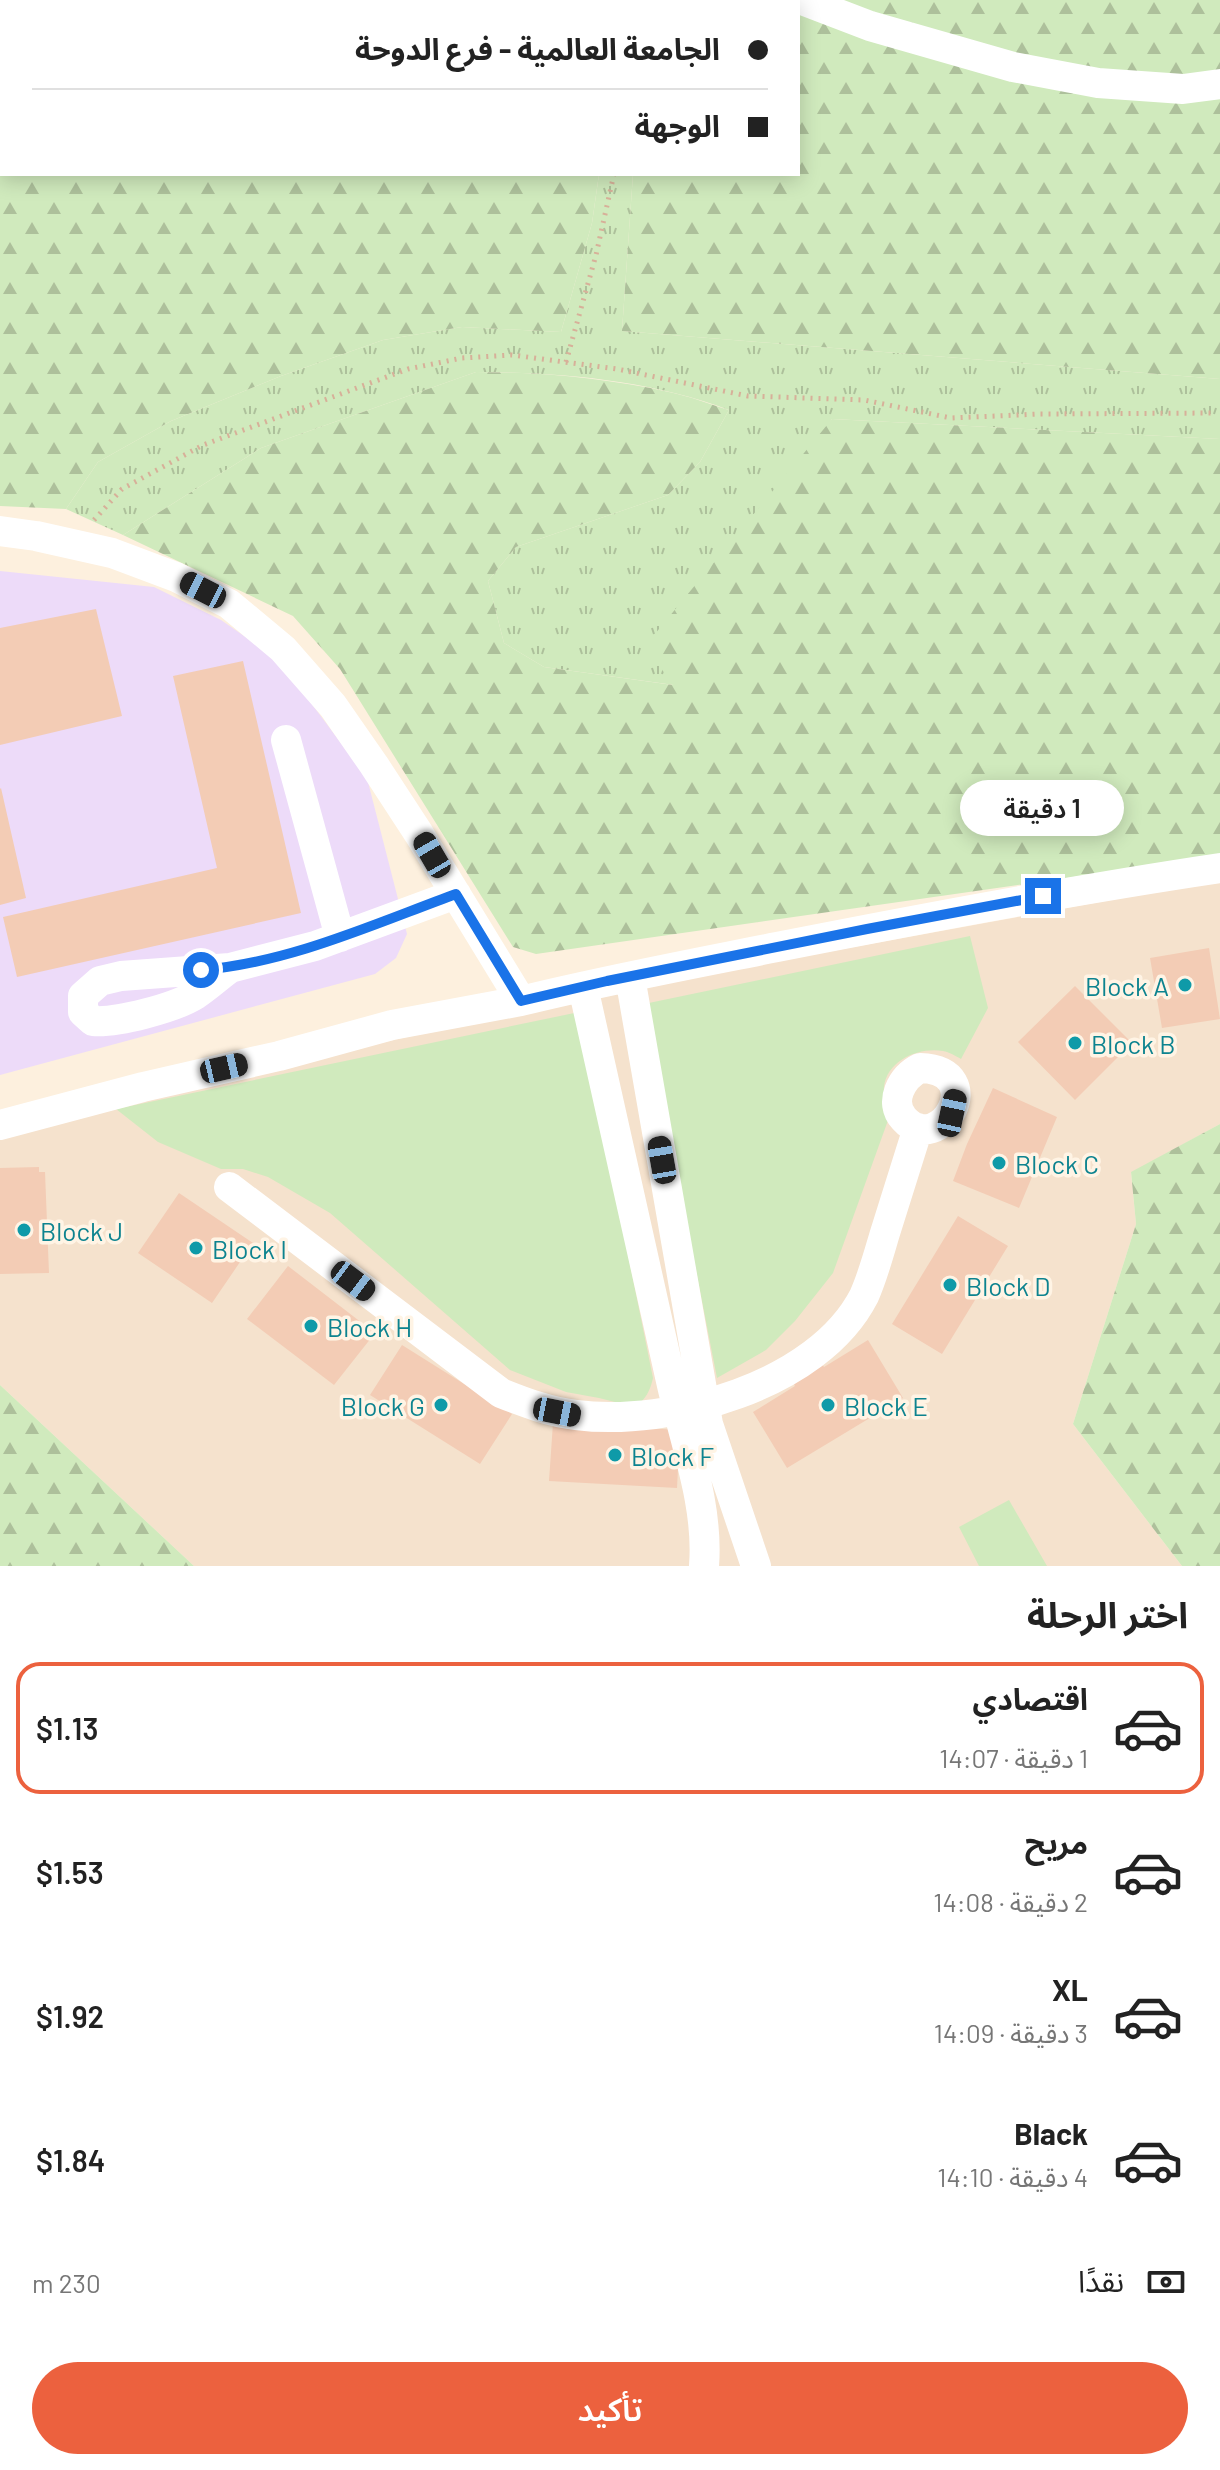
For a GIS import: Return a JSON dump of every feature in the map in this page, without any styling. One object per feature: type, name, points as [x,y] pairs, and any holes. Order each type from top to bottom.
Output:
[{"type":"street","points":[[802,0],[870,26],[1013,67],[1098,83],[1183,89],[1220,84]]},
{"type":"street","points":[[0,531],[112,553],[176,577],[229,604],[283,649],[333,706],[419,834],[521,1001]]},
{"type":"street","points":[[286,740],[340,937]]},
{"type":"street","points":[[0,1125],[392,1025],[992,905],[1220,868]]},
{"type":"street","points":[[230,968],[315,946],[456,894]]},
{"type":"street","points":[[630,977],[692,1409],[706,1541],[704,1566]]},
{"type":"street","points":[[583,987],[692,1409],[708,1424],[756,1566]]},
{"type":"street","points":[[229,1187],[501,1393],[536,1407],[578,1416],[644,1415],[692,1409],[772,1379],[807,1357],[840,1329],[863,1297],[918,1128]]},
{"type":"path","points":[[566,362],[596,255],[614,176]]},
{"type":"path","points":[[72,544],[122,489],[203,445],[408,369],[462,358],[512,355],[617,369],[748,396],[864,400],[951,418],[1215,413]]},
{"type":"shaded area","points":[[0,571],[154,587],[221,620],[279,660],[367,778],[407,934],[396,958],[375,974],[0,1075]]},
{"type":"shaded area","points":[[1220,880],[1220,1124],[1131,1173],[1136,1224],[1073,1424],[1182,1566],[194,1566],[0,1385],[0,1128],[613,991]]},
{"type":"green space","points":[[800,0],[1220,0],[1220,379],[622,331],[633,176],[800,176]]},
{"type":"green space","points":[[0,176],[599,176],[592,223],[561,332],[462,327],[383,340],[281,376],[171,421],[98,462],[66,509],[0,506]]},
{"type":"green space","points":[[599,176],[633,176],[622,331],[1220,379],[1220,439],[832,419],[674,685],[544,667],[504,643],[488,581],[516,547],[668,495],[700,462],[729,410],[668,391],[572,376],[476,372],[261,448],[123,535],[66,509],[98,462],[171,421],[281,376],[383,340],[462,327],[561,332],[592,223]]},
{"type":"green space","points":[[476,372],[549,375],[621,383],[676,394],[729,410],[700,462],[668,495],[516,547],[488,581],[504,643],[544,667],[673,685],[645,646],[832,419],[1220,439],[1220,856],[536,954],[513,947],[340,669],[293,616],[123,535],[261,448]]},
{"type":"green space","points":[[970,936],[988,1008],[961,1059],[943,1051],[924,1051],[906,1057],[891,1069],[884,1090],[891,1112],[833,1273],[795,1321],[766,1350],[717,1378],[644,1004]]},
{"type":"green space","points":[[579,1012],[653,1378],[647,1394],[635,1407],[566,1392],[510,1370],[330,1213],[268,1177],[243,1169],[221,1169],[158,1142],[116,1109]]},
{"type":"green space","points":[[1220,1124],[1220,1566],[1182,1566],[1073,1424],[1136,1224],[1131,1172]]},
{"type":"green space","points":[[0,1385],[194,1566],[0,1566]]},
{"type":"green space","points":[[1009,1500],[1047,1566],[979,1566],[959,1527]]},
{"type":"building","points":[[96,609],[122,716],[0,745],[0,628]]},
{"type":"building","points":[[243,661],[301,913],[17,977],[3,917],[217,868],[173,676]]},
{"type":"building","points":[[0,789],[26,898],[0,905]]},
{"type":"building","name":"Block A","points":[[1209,948],[1220,1019],[1162,1028],[1150,958]]},
{"type":"building","name":"Block B","points":[[1075,986],[1132,1043],[1075,1100],[1018,1042]]},
{"type":"building","name":"Block C","points":[[993,1088],[1057,1117],[1019,1208],[953,1181]]},
{"type":"building","name":"Block J","points":[[39,1167],[39,1172],[45,1172],[49,1273],[0,1274],[0,1168]]},
{"type":"building","name":"Block I","points":[[179,1193],[253,1243],[212,1303],[138,1253]]},
{"type":"building","name":"Block D","points":[[958,1216],[1008,1246],[942,1354],[892,1324]]},
{"type":"building","name":"Block H","points":[[288,1266],[375,1333],[334,1385],[247,1319]]},
{"type":"building","name":"Block E","points":[[868,1340],[903,1398],[787,1468],[753,1412],[795,1386],[791,1378],[820,1361],[824,1367]]},
{"type":"building","name":"Block G","points":[[402,1345],[512,1414],[480,1464],[370,1395]]},
{"type":"building","name":"Block F","points":[[553,1423],[680,1430],[677,1488],[549,1481]]},
{"type":"place","name":"Block A","points":[[1185,985]]},
{"type":"place","name":"Block B","points":[[1075,1043]]},
{"type":"place","name":"Block C","points":[[999,1163]]},
{"type":"place","name":"Block J","points":[[24,1230]]},
{"type":"place","name":"Block I","points":[[196,1248]]},
{"type":"place","name":"Block D","points":[[950,1285]]},
{"type":"place","name":"Block H","points":[[311,1326]]},
{"type":"place","name":"Block G","points":[[441,1405]]},
{"type":"place","name":"Block E","points":[[828,1405]]},
{"type":"place","name":"Block F","points":[[615,1455]]},
{"type":"route","points":[[201,970],[230,968],[315,946],[456,894],[521,1001],[607,981],[1043,896]]}]
